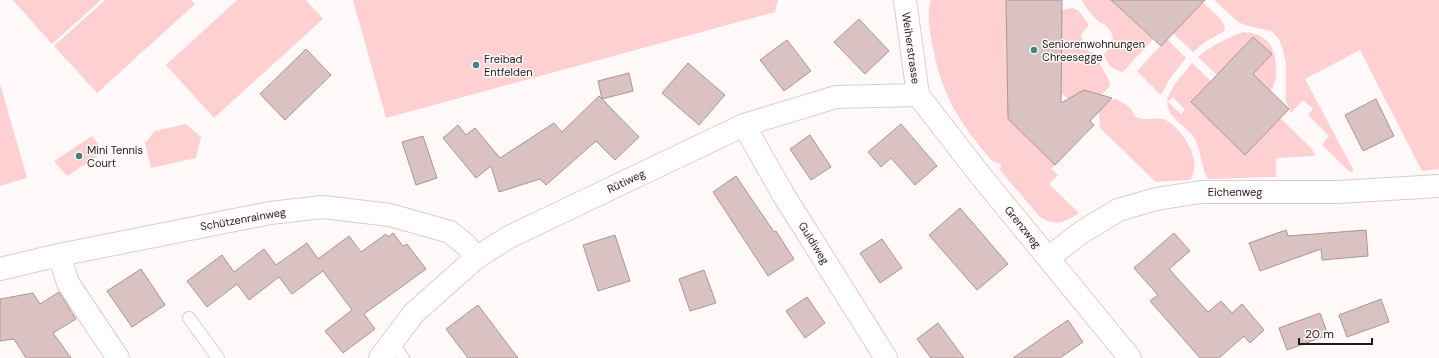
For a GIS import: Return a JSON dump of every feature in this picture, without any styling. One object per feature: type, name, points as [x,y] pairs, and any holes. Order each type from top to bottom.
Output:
[{"type":"street","name":"Weiherstrasse","points":[[905,0],[918,95]]},
{"type":"street","name":"Rütiweg","points":[[391,353],[414,313],[476,258],[509,237],[744,125],[836,97],[918,95]]},
{"type":"street","name":"Grenzweg","points":[[918,95],[980,175],[1130,358]]},
{"type":"street","name":"Guldiweg","points":[[744,125],[783,194],[886,358]]},
{"type":"street","name":"Eichenweg","points":[[1048,258],[1082,232],[1118,210],[1156,200],[1201,192],[1338,192],[1439,186]]},
{"type":"street","name":"Schützenrainweg","points":[[0,269],[59,255],[270,213],[323,207],[390,215],[450,232],[467,246],[476,258]]},
{"type":"street","points":[[59,255],[68,283],[118,358]]},
{"type":"lane","points":[[189,318],[218,358]]},
{"type":"shaded area","points":[[13,0],[101,0],[52,44]]},
{"type":"shaded area","points":[[105,0],[191,0],[195,4],[97,93],[54,46]]},
{"type":"shaded area","points":[[237,0],[306,0],[323,19],[214,118],[166,65]]},
{"type":"shaded area","name":"Freibad Entfelden","points":[[353,0],[778,0],[775,12],[386,118]]},
{"type":"shaded area","points":[[931,0],[1006,0],[1008,119],[1055,165],[1051,169],[1058,175],[1049,184],[1079,213],[1069,219],[1055,223],[1039,216],[1000,170],[1001,165],[993,162],[961,121],[940,77],[929,26],[929,10]]},
{"type":"shaded area","points":[[1082,0],[1111,0],[1153,39],[1123,72],[1110,66],[1104,54],[1110,47],[1113,40],[1113,36],[1109,28],[1093,16]]},
{"type":"shaded area","points":[[1214,0],[1439,0],[1439,169],[1422,171],[1360,50],[1305,79],[1354,171],[1350,172],[1322,145],[1329,136],[1308,115],[1313,109],[1303,100],[1291,113],[1286,101],[1286,64],[1279,39],[1271,31],[1244,25],[1237,21]]},
{"type":"shaded area","points":[[1202,2],[1219,17],[1225,28],[1223,32],[1205,42],[1193,52],[1173,33]]},
{"type":"shaded area","points":[[1073,8],[1079,11],[1089,25],[1081,34],[1085,47],[1092,53],[1096,54],[1108,78],[1110,86],[1094,103],[1072,102],[1061,93],[1061,10]]},
{"type":"shaded area","points":[[1244,32],[1259,35],[1272,47],[1276,74],[1275,83],[1270,91],[1253,74],[1271,54],[1253,37],[1217,75],[1198,57],[1220,42]]},
{"type":"shaded area","points":[[1167,39],[1186,58],[1170,78],[1161,95],[1137,71]]},
{"type":"shaded area","points":[[1192,63],[1211,81],[1191,102],[1245,154],[1280,118],[1312,149],[1315,156],[1276,158],[1276,177],[1208,179],[1205,174],[1195,140],[1170,112],[1167,101],[1181,114],[1185,110],[1173,97],[1169,101],[1167,99],[1174,85]]},
{"type":"shaded area","points":[[0,84],[27,178],[0,186]]},
{"type":"shaded area","points":[[1115,99],[1128,106],[1136,117],[1141,119],[1163,119],[1177,129],[1184,137],[1193,154],[1194,172],[1190,180],[1156,182],[1100,128],[1099,112],[1110,100]]},
{"type":"shaded area","points":[[186,124],[201,137],[196,158],[151,168],[145,143],[155,131]]},
{"type":"shaded area","name":"Mini Tennis Court","points":[[92,136],[104,152],[67,176],[54,161]]},
{"type":"building","name":"Seniorenwohnungen Chreesegge","points":[[1006,0],[1062,0],[1061,103],[1084,90],[1112,98],[1090,121],[1094,125],[1055,165],[1008,119]]},
{"type":"building","points":[[1111,0],[1205,0],[1161,46]]},
{"type":"building","points":[[859,19],[889,51],[865,74],[834,42]]},
{"type":"building","points":[[1253,37],[1272,54],[1253,74],[1289,109],[1245,155],[1191,102]]},
{"type":"building","points":[[787,40],[811,71],[784,91],[760,60]]},
{"type":"building","points":[[306,49],[331,75],[285,120],[260,94]]},
{"type":"building","points":[[688,63],[725,95],[699,125],[662,93]]},
{"type":"building","points":[[629,73],[633,91],[602,99],[598,81]]},
{"type":"building","points":[[599,96],[639,137],[615,160],[596,141],[546,185],[540,179],[499,192],[491,166],[476,178],[443,138],[458,125],[466,135],[475,128],[500,158],[554,123],[562,132]]},
{"type":"building","points":[[1376,99],[1394,136],[1363,151],[1345,115]]},
{"type":"building","points":[[901,124],[937,166],[915,185],[891,158],[881,167],[868,152]]},
{"type":"building","points":[[810,135],[831,167],[811,180],[790,149]]},
{"type":"building","points":[[423,136],[437,178],[416,185],[402,142]]},
{"type":"building","points":[[736,176],[774,232],[776,231],[794,259],[768,276],[713,192]]},
{"type":"building","points":[[960,208],[1008,264],[977,290],[929,235]]},
{"type":"building","points":[[1286,230],[1288,236],[1366,230],[1368,256],[1322,260],[1321,249],[1260,271],[1249,243]]},
{"type":"building","points":[[393,233],[403,246],[407,244],[426,269],[364,314],[375,329],[343,353],[325,331],[352,310],[323,271],[292,294],[279,277],[249,300],[237,284],[207,307],[187,281],[222,255],[234,272],[264,249],[276,265],[307,243],[318,259],[349,236],[361,252],[386,234],[388,237]]},
{"type":"building","points":[[1174,233],[1190,251],[1169,269],[1208,312],[1221,301],[1232,313],[1242,304],[1264,330],[1250,343],[1244,336],[1219,358],[1200,358],[1150,301],[1158,295],[1134,268]]},
{"type":"building","points":[[615,235],[630,281],[598,291],[583,245]]},
{"type":"building","points":[[882,239],[902,268],[880,283],[860,253]]},
{"type":"building","points":[[141,269],[165,305],[132,327],[107,291]]},
{"type":"building","points":[[704,270],[716,303],[690,311],[679,279]]},
{"type":"building","points":[[59,292],[76,319],[53,333],[71,358],[26,358],[14,339],[0,341],[0,299],[33,293],[40,304]]},
{"type":"building","points":[[807,297],[825,323],[805,338],[786,311]]},
{"type":"building","points":[[1381,299],[1389,322],[1347,337],[1339,315]]},
{"type":"building","points":[[478,305],[518,358],[468,358],[446,329]]},
{"type":"building","points":[[1320,313],[1328,335],[1287,350],[1279,328]]},
{"type":"building","points":[[1068,320],[1083,342],[1060,358],[1013,358]]},
{"type":"building","points":[[938,323],[964,358],[931,358],[917,339]]},
{"type":"place","name":"Seniorenwohnungen Chreesegge","points":[[1034,50]]},
{"type":"place","name":"Freibad Entfelden","points":[[476,65]]},
{"type":"place","name":"Mini Tennis Court","points":[[79,156]]}]
